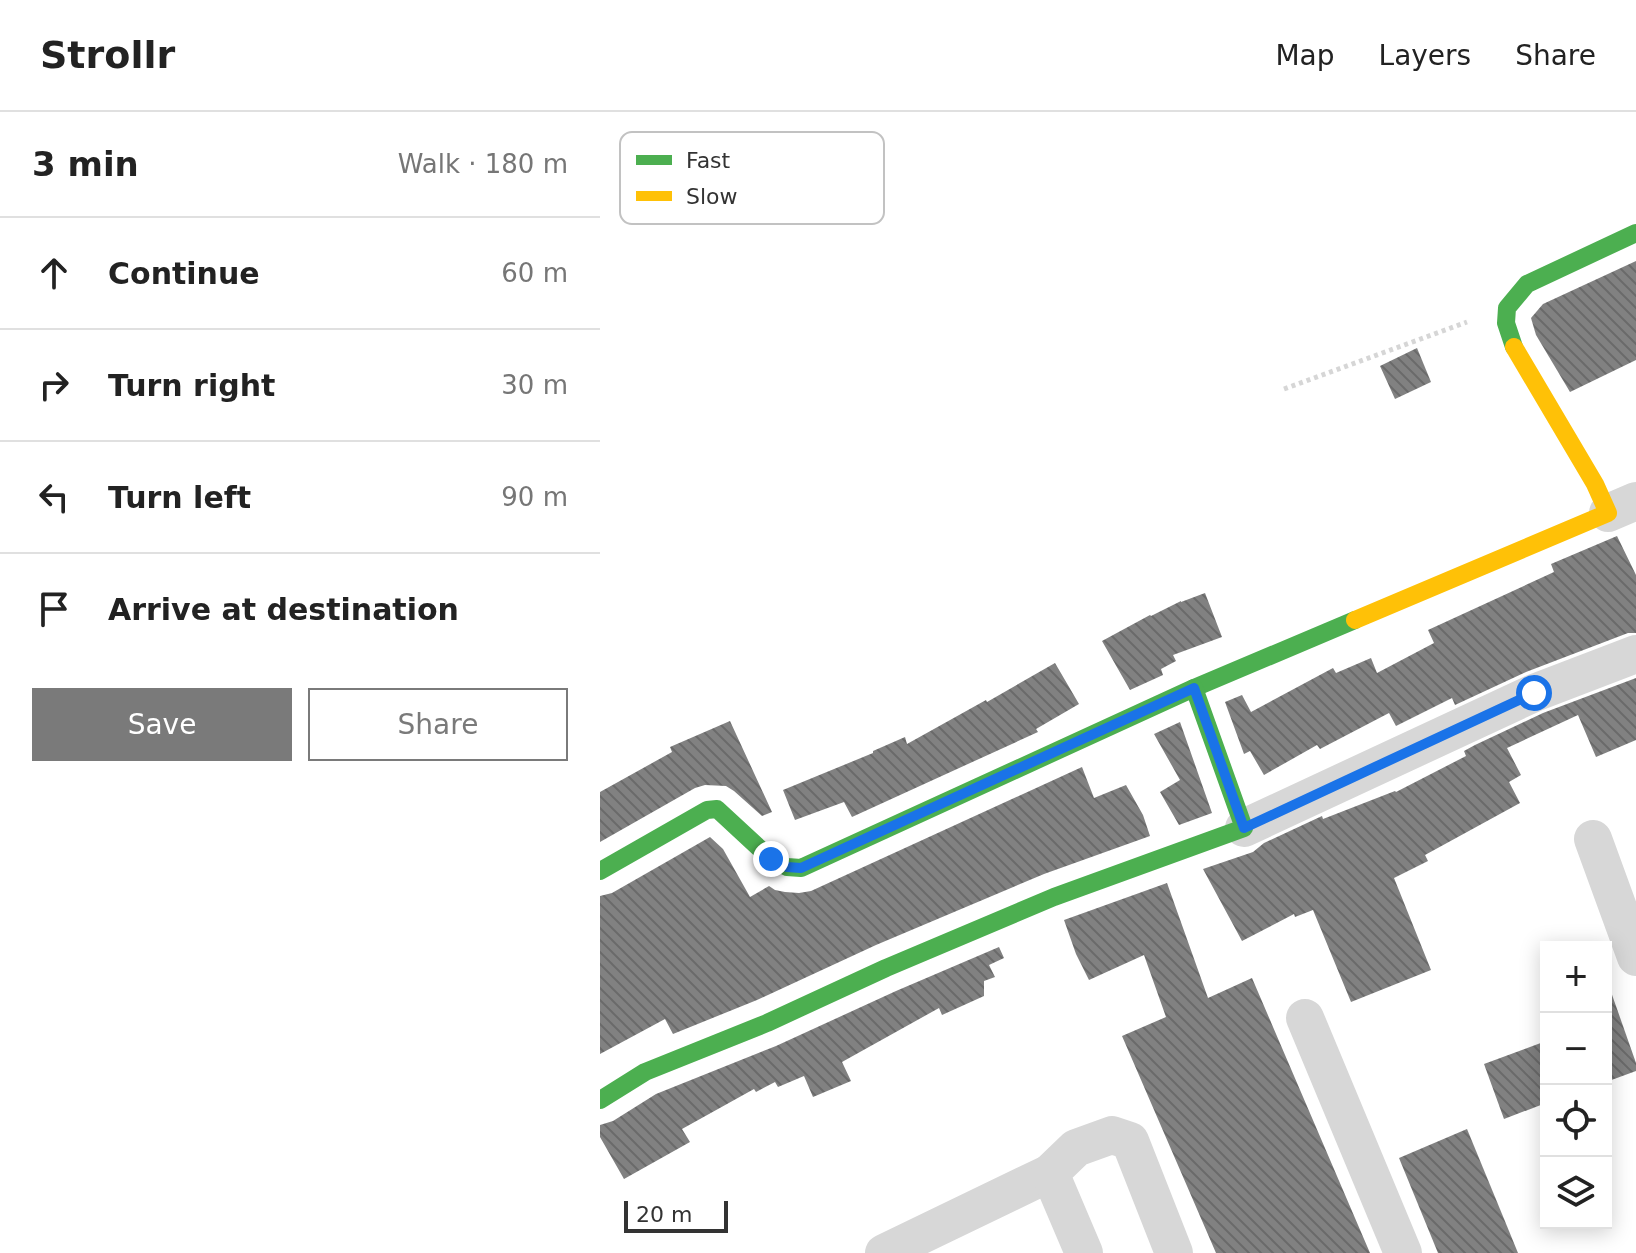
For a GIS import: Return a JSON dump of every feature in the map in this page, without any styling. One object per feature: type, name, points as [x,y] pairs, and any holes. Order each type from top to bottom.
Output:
[{"type":"street","points":[[600,871],[707,810],[717,809],[771,859],[787,867],[801,868],[1194,688],[1622,507],[1595,484],[1513,345],[1506,323],[1507,308],[1527,284],[1636,233]]},
{"type":"street","points":[[600,1100],[645,1072],[767,1023],[886,968],[1040,903],[1244,828],[1534,693],[1636,654]]},
{"type":"street","points":[[1194,688],[1244,828]]},
{"type":"street","points":[[1593,839],[1636,957]]},
{"type":"street","points":[[1305,1018],[1403,1253]]},
{"type":"street","points":[[884,1253],[1050,1173],[1076,1148],[1112,1135],[1130,1141],[1174,1253]]},
{"type":"street","points":[[1050,1173],[1084,1253]]},
{"type":"path","points":[[1284,389],[1507,308]]},
{"type":"building","points":[[1636,261],[1636,360],[1570,392],[1536,335],[1531,318],[1543,304]]},
{"type":"building","points":[[1417,348],[1431,382],[1395,399],[1380,366]]},
{"type":"building","points":[[1617,536],[1636,575],[1636,633],[1628,633],[1526,672],[1455,705],[1452,698],[1396,726],[1389,713],[1320,749],[1317,745],[1264,775],[1250,751],[1244,754],[1225,702],[1242,695],[1251,712],[1333,668],[1336,673],[1371,658],[1377,673],[1434,643],[1428,630],[1554,572],[1551,564]]},
{"type":"building","points":[[1205,593],[1222,637],[1173,655],[1176,661],[1161,669],[1163,675],[1130,690],[1102,641],[1150,615]]},
{"type":"building","points":[[1055,663],[1079,704],[1036,729],[1038,732],[852,817],[844,802],[795,820],[783,790],[905,737],[907,744]]},
{"type":"building","points":[[1636,678],[1636,740],[1596,757],[1578,715],[1507,748],[1521,775],[1509,782],[1520,803],[1425,855],[1428,861],[1394,878],[1431,970],[1351,1002],[1313,910],[1295,917],[1294,914],[1242,941],[1203,869],[1253,852],[1264,843],[1322,816],[1323,819],[1396,792],[1466,756],[1464,751],[1475,745],[1543,713]]},
{"type":"building","points":[[730,721],[772,812],[762,816],[726,786],[705,785],[600,842],[600,792],[672,752],[670,747]]},
{"type":"building","points":[[1180,722],[1212,813],[1179,825],[1160,792],[1180,780],[1154,734]]},
{"type":"building","points":[[1082,767],[1094,798],[1126,785],[1143,815],[1150,836],[1044,874],[673,1034],[665,1019],[600,1054],[600,896],[612,893],[710,837],[723,849],[750,897],[769,886],[785,892],[811,891]]},
{"type":"building","points":[[1167,883],[1208,998],[1252,978],[1370,1253],[1216,1253],[1122,1036],[1166,1017],[1144,955],[1089,980],[1064,920]]},
{"type":"building","points":[[999,947],[1004,958],[989,965],[995,977],[984,981],[984,996],[942,1015],[939,1008],[842,1062],[851,1081],[813,1097],[804,1076],[778,1087],[775,1082],[756,1092],[754,1089],[682,1129],[690,1142],[624,1179],[600,1137],[600,1125],[613,1121],[656,1094],[776,1046]]},
{"type":"building","points":[[1612,995],[1636,1063],[1636,1071],[1612,1080]]},
{"type":"building","points":[[1540,1043],[1540,1105],[1504,1119],[1484,1064]]},
{"type":"building","points":[[1467,1129],[1518,1253],[1438,1253],[1399,1158]]},
{"type":"traffic: fast","points":[[1514,347],[1506,323],[1507,308],[1527,284],[1636,233]]},
{"type":"traffic: fast","points":[[600,871],[707,810],[717,809],[771,859],[787,867],[801,868],[1194,688],[1355,620]]},
{"type":"traffic: fast","points":[[600,1100],[645,1072],[767,1023],[886,968],[1054,897],[1244,828],[1194,688]]},
{"type":"traffic: slow","points":[[1355,620],[1608,513],[1595,484],[1514,347]]},
{"type":"route","points":[[771,859],[787,867],[801,868],[1194,688],[1244,828],[1534,693]]}]
